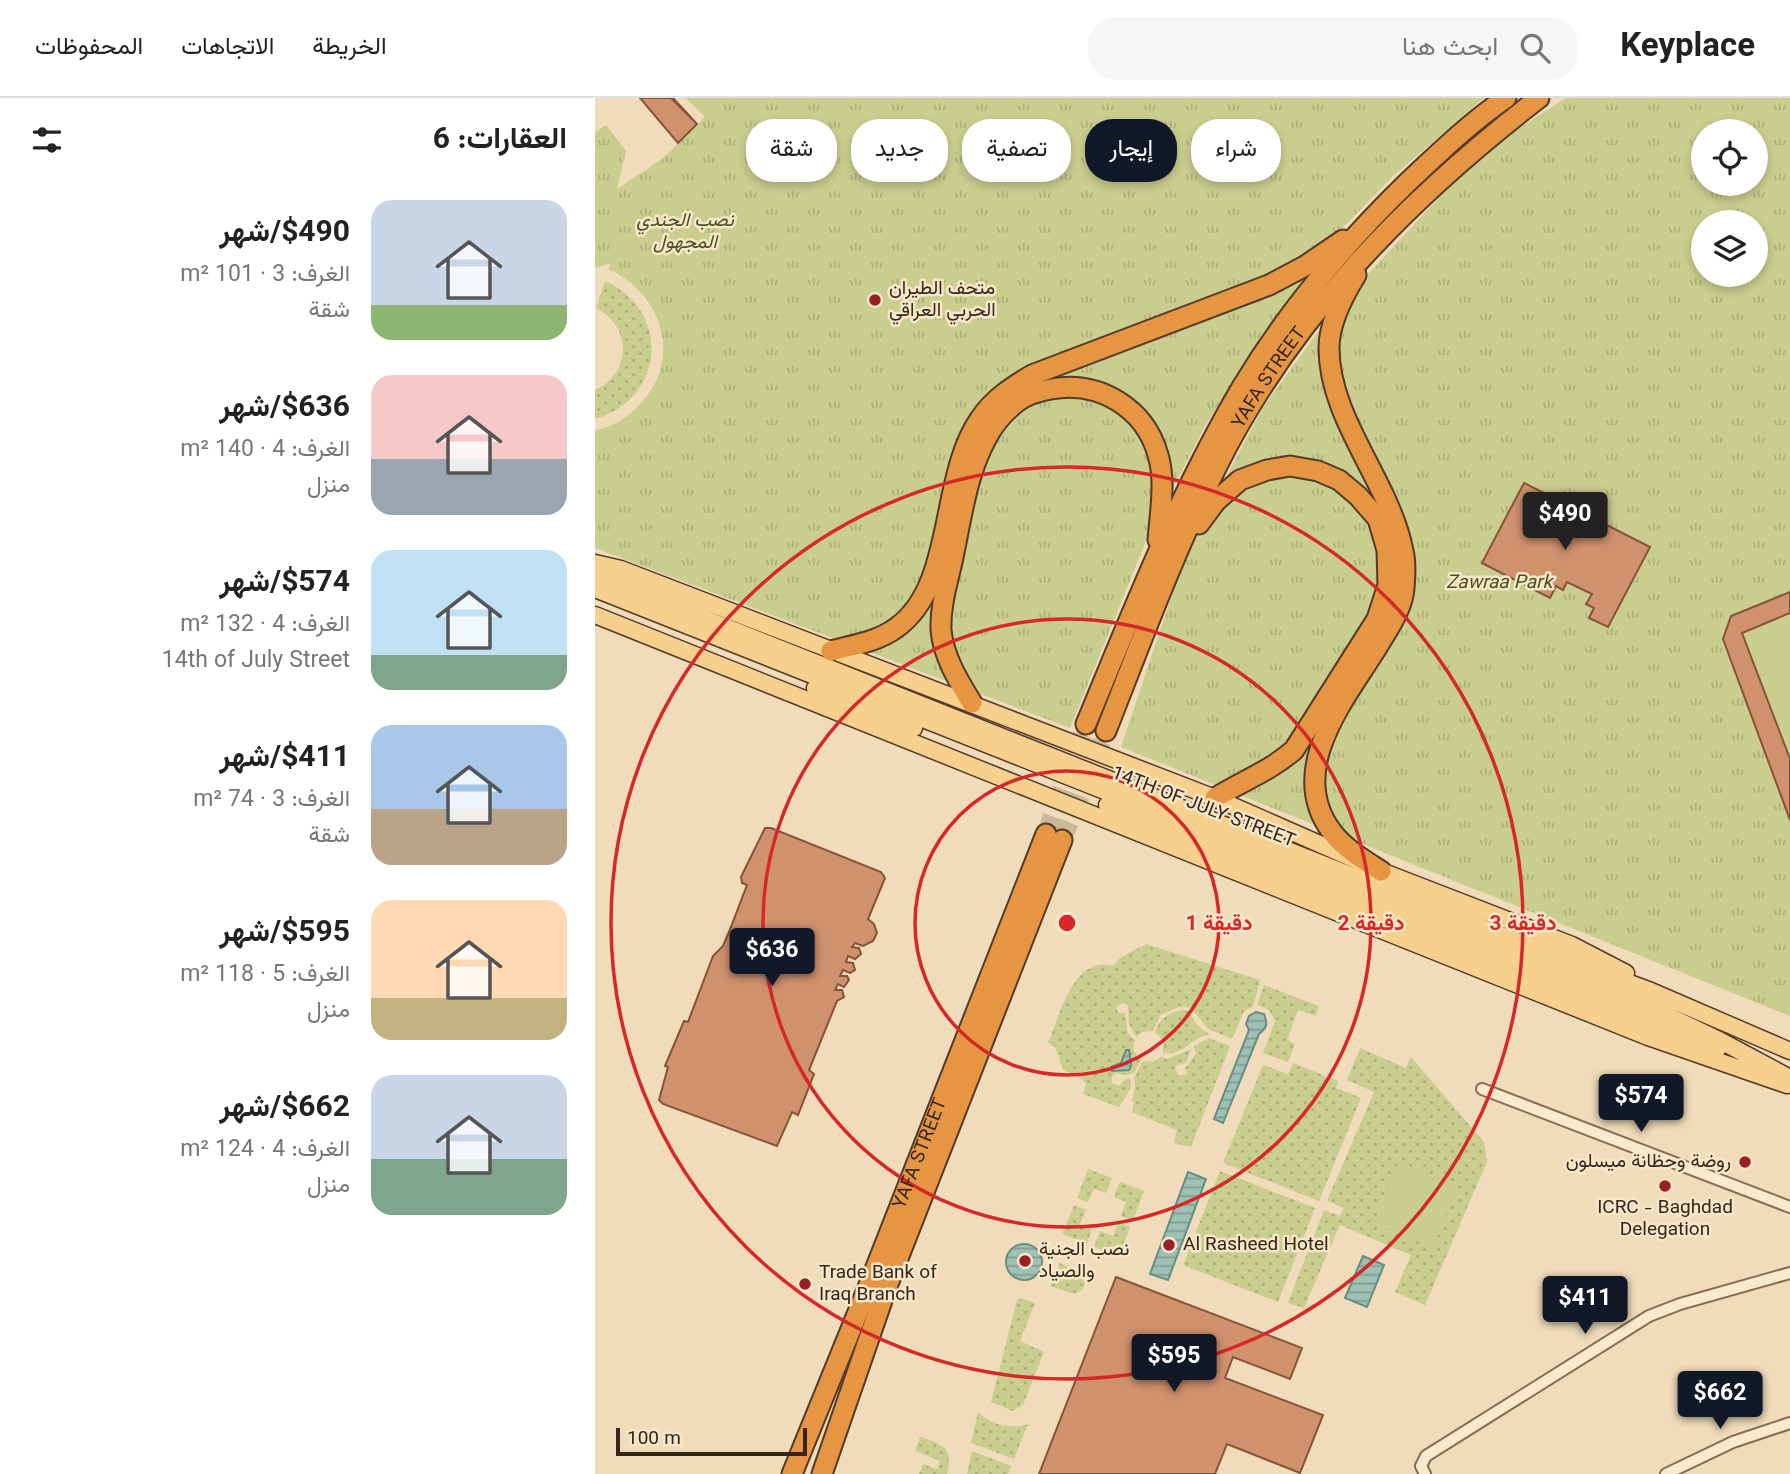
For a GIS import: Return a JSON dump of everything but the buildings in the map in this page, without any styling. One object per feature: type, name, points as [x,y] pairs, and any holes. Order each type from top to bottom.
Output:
[{"type":"highway","name":"YAFA STREET","points":[[1086,724],[1167,553],[1282,356],[1369,233],[1436,156],[1487,111],[1506,98]]},
{"type":"highway","name":"YAFA STREET","points":[[1369,233],[1439,181],[1539,98]]},
{"type":"highway","points":[[831,650],[879,638],[898,628],[915,609],[928,586],[937,561],[960,462],[970,436],[992,403],[1009,389],[1032,375],[1269,285],[1369,233]]},
{"type":"highway","points":[[1369,233],[1336,315],[1329,347],[1332,376],[1341,405],[1385,498],[1404,552],[1404,592],[1391,625],[1327,728],[1317,757],[1314,786],[1318,808],[1331,832],[1349,850],[1381,871]]},
{"type":"highway","points":[[972,704],[946,654],[941,630],[943,602],[967,491],[985,440],[998,420],[1019,401],[1040,391],[1064,387],[1085,388],[1103,393],[1123,404],[1139,418],[1151,436],[1159,456],[1167,553]]},
{"type":"highway","points":[[1167,553],[1216,501],[1240,480],[1267,470],[1290,466],[1318,471],[1339,480],[1358,496],[1378,519],[1387,550],[1388,584],[1377,619],[1294,750],[1257,777],[1238,783],[1215,798]]},
{"type":"highway","name":"YAFA STREET","points":[[1106,731],[1167,553]]},
{"type":"highway","name":"YAFA STREET","points":[[792,1474],[1054,837],[886,1289],[822,1474]]},
{"type":"main road","points":[[595,564],[621,569],[1215,798],[1381,871],[1589,953],[1651,990]]},
{"type":"main road","name":"14TH OF JULY STREET","points":[[595,575],[1506,936],[1651,990],[1790,1051]]},
{"type":"main road","name":"14TH OF JULY STREET","points":[[595,590],[1652,1008],[1790,1082]]},
{"type":"main road","points":[[595,600],[1705,1044],[1790,1082]]},
{"type":"main road","points":[[595,615],[1648,1037],[1790,1082]]},
{"type":"street","points":[[1482,1089],[1790,1208]]},
{"type":"street","points":[[1425,1474],[1421,1466],[1426,1456],[1649,1317],[1680,1304],[1790,1273]]},
{"type":"street","points":[[1666,1474],[1733,1442],[1790,1423]]},
{"type":"green space","name":"نصب الجندي المجهول","points":[[686,98],[1484,98],[1392,177],[1332,239],[1298,292],[1247,360],[1205,426],[1146,541],[1070,728],[595,548],[595,430],[620,421],[641,403],[654,385],[661,366],[663,347],[661,328],[642,294],[627,280],[608,269],[611,263],[595,268],[595,132],[606,125],[626,151],[617,189],[662,159],[705,117]]},
{"type":"green space","name":"Zawraa Park","points":[[1566,98],[1790,98],[1790,1016],[1121,747],[1186,553],[1263,407],[1332,313],[1446,190],[1505,137]]},
{"type":"green space","points":[[605,281],[627,295],[642,312],[650,333],[651,354],[647,374],[636,393],[618,409],[595,419],[595,390],[616,373],[623,349],[616,326],[596,308]]},
{"type":"green space","points":[[1790,592],[1790,820],[1723,639],[1731,616]]},
{"type":"green space","points":[[1146,944],[1260,980],[1253,1007],[1244,1011],[1232,1039],[1208,1029],[1192,1009],[1186,1007],[1160,1015],[1153,1031],[1142,1032],[1136,1037],[1129,1024],[1128,1005],[1123,1003],[1117,1006],[1118,1013],[1125,1013],[1128,1034],[1135,1040],[1133,1050],[1141,1060],[1134,1073],[1116,1073],[1112,1077],[1112,1083],[1119,1086],[1130,1078],[1131,1088],[1119,1107],[1083,1094],[1086,1084],[1063,1070],[1055,1047],[1048,1043],[1063,1003],[1078,978],[1088,969],[1099,965],[1113,966],[1120,958]]},
{"type":"green space","points":[[1264,985],[1319,1006],[1316,1016],[1298,1010],[1287,1040],[1295,1044],[1288,1062],[1263,1053],[1275,1021],[1269,1010],[1257,1005]]},
{"type":"green space","points":[[1183,1010],[1188,1011],[1196,1024],[1210,1035],[1176,1052],[1163,1053],[1163,1040],[1155,1032],[1157,1027],[1165,1017]]},
{"type":"green space","points":[[1209,1038],[1230,1046],[1191,1147],[1174,1143],[1177,1130],[1132,1112],[1134,1078],[1143,1061],[1152,1062],[1161,1057],[1167,1059],[1191,1049],[1186,1063],[1177,1065],[1175,1069],[1179,1076],[1187,1074],[1185,1068],[1196,1054],[1194,1046]]},
{"type":"green space","points":[[1360,1048],[1406,1068],[1411,1057],[1484,1142],[1487,1162],[1425,1305],[1395,1292],[1411,1255],[1340,1225],[1304,1308],[1288,1303],[1324,1210],[1340,1216],[1344,1208],[1327,1201],[1374,1092],[1347,1080]]},
{"type":"green space","points":[[1293,1063],[1338,1081],[1336,1088],[1361,1098],[1319,1201],[1223,1163],[1263,1065],[1288,1074]]},
{"type":"green space","points":[[1399,1162],[1458,1185],[1433,1247],[1374,1223]]},
{"type":"green space","points":[[1088,1169],[1112,1178],[1106,1193],[1094,1189],[1088,1202],[1077,1198]]},
{"type":"green space","points":[[1220,1171],[1315,1208],[1278,1302],[1183,1265]]},
{"type":"green space","points":[[1120,1182],[1144,1191],[1133,1220],[1121,1216],[1126,1202],[1114,1197]]},
{"type":"green space","points":[[1074,1205],[1086,1210],[1080,1224],[1092,1229],[1087,1244],[1062,1234]]},
{"type":"green space","points":[[1118,1222],[1130,1227],[1119,1256],[1094,1247],[1100,1231],[1113,1236]]},
{"type":"green space","points":[[1059,1263],[1082,1272],[1085,1284],[1081,1291],[1074,1294],[1050,1286]]},
{"type":"green space","points":[[1020,1298],[1035,1303],[1020,1341],[1044,1352],[1023,1405],[1013,1411],[991,1402],[1017,1300]]},
{"type":"green space","points":[[978,1412],[1001,1425],[1028,1424],[1014,1459],[971,1443]]},
{"type":"green space","points":[[920,1437],[945,1448],[949,1458],[947,1474],[919,1474],[923,1464],[937,1469],[940,1461],[915,1451]]},
{"type":"green space","points":[[972,1451],[1011,1466],[1008,1474],[967,1474]]},
{"type":"water","points":[[1256,1012],[1264,1014],[1266,1026],[1259,1034],[1223,1123],[1214,1119],[1249,1030],[1246,1024],[1249,1016]]},
{"type":"water","points":[[1126,1050],[1129,1050],[1129,1070],[1112,1071],[1111,1067],[1121,1063]]},
{"type":"water","points":[[1188,1172],[1206,1179],[1168,1280],[1150,1274]]},
{"type":"water","points":[[1024,1244],[1037,1249],[1042,1262],[1037,1275],[1024,1280],[1011,1275],[1006,1262],[1011,1249]]},
{"type":"water","points":[[1363,1256],[1384,1265],[1367,1307],[1345,1298]]},
{"type":"tunnel","points":[[1046,834],[1086,724]]},
{"type":"tunnel","points":[[1062,840],[1106,731]]},
{"type":"place","name":"متحف الطيران الحربي العراقي","points":[[875,300]]},
{"type":"place","name":"روضة وحظانة ميسلون","points":[[1745,1162]]},
{"type":"place","name":"ICRC - Baghdad Delegation","points":[[1665,1186]]},
{"type":"place","name":"Al Rasheed Hotel","points":[[1169,1245]]},
{"type":"place","name":"نصب الجنية والصياد","points":[[1025,1261]]},
{"type":"place","name":"Trade Bank of Iraq Branch","points":[[805,1284]]}]
